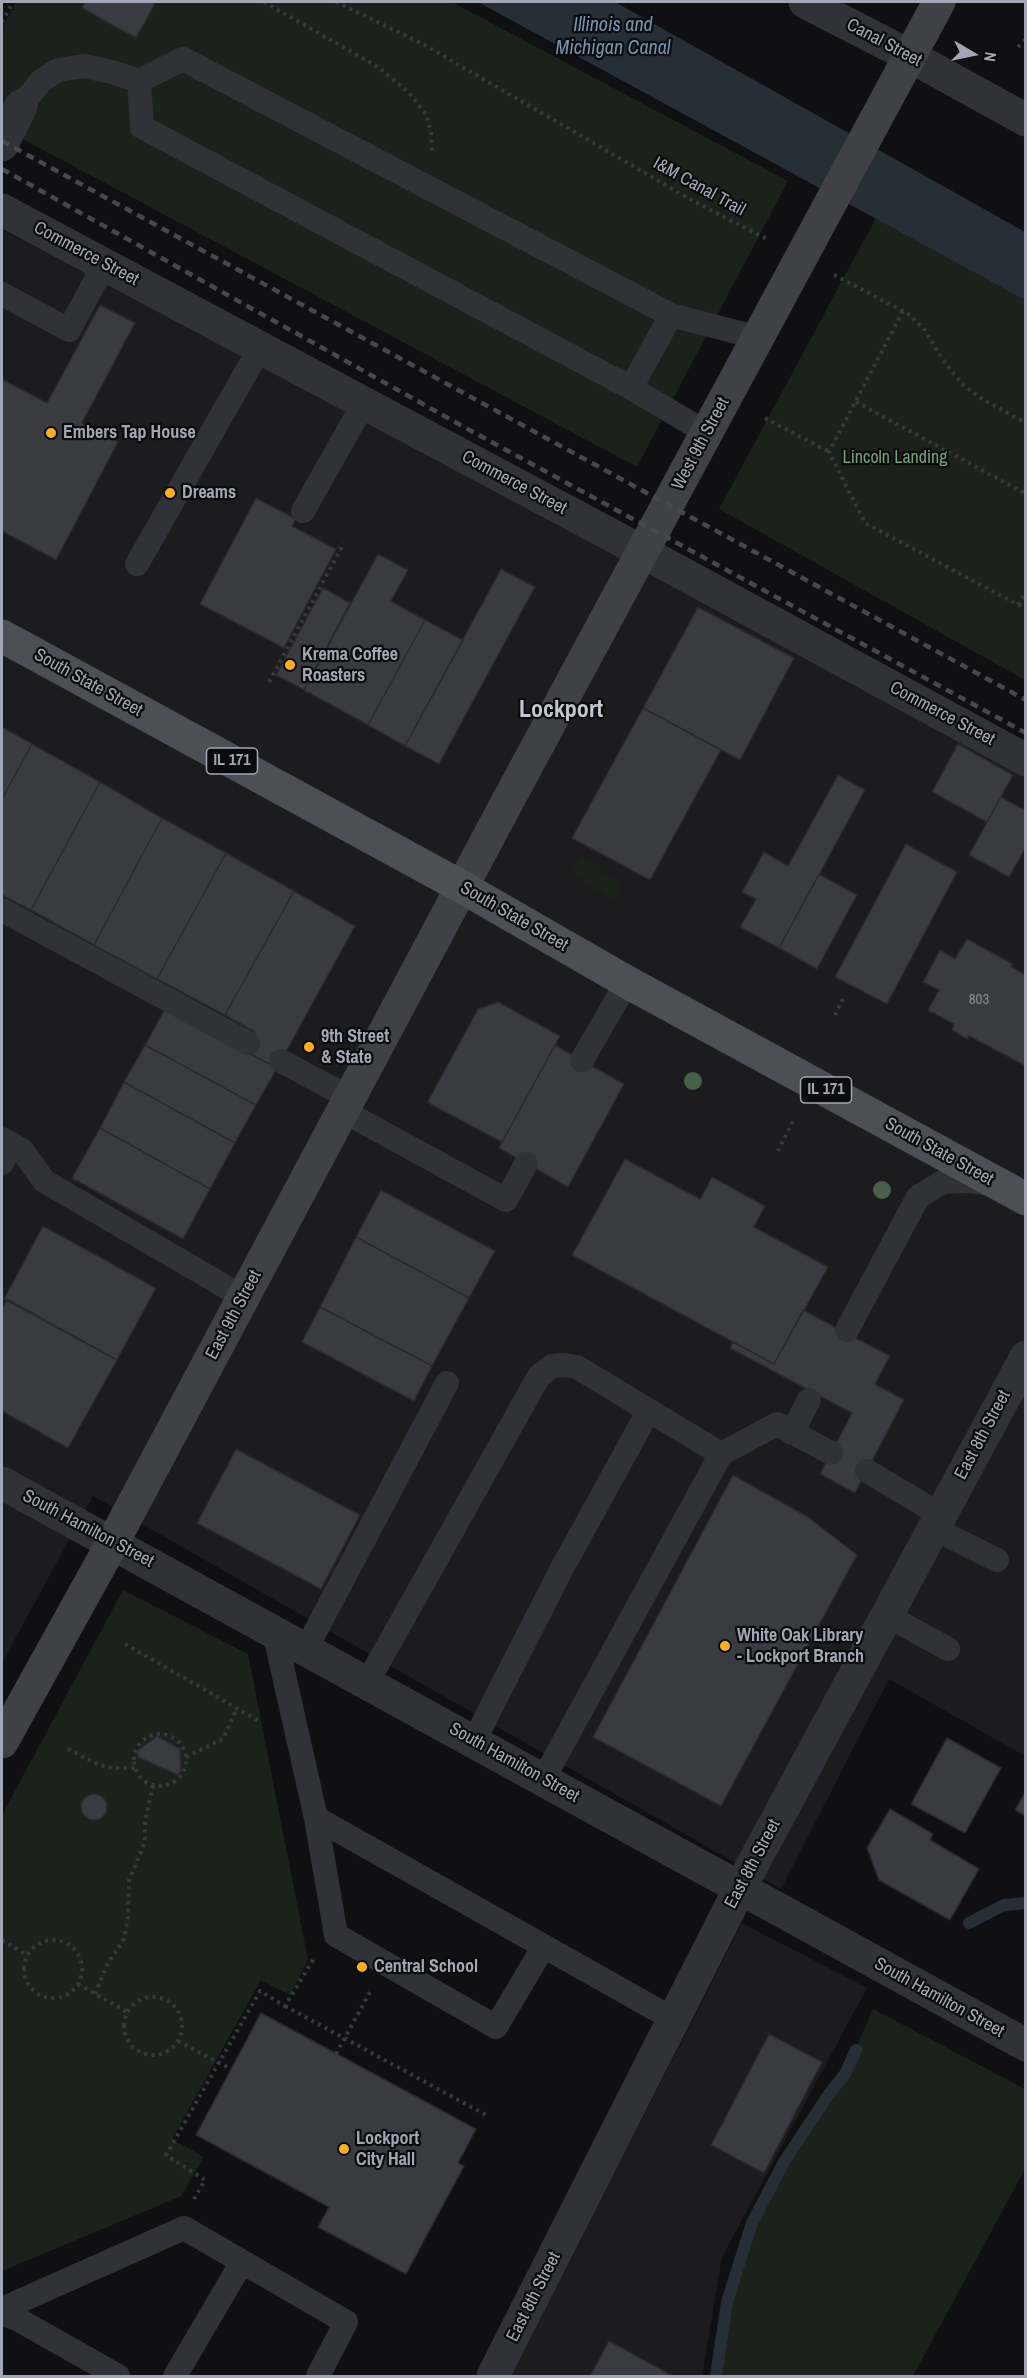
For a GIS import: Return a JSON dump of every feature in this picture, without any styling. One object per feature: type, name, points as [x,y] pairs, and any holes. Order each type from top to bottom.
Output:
[{"type":"main road","name":"West 9th Street","points":[[462,886],[939,2]]},
{"type":"main road","name":"South State Street","points":[[2,636],[462,886],[627,982],[1013,1192]]},
{"type":"main road","name":"East 9th Street","points":[[4,1730],[113,1542],[462,886]]},
{"type":"street","name":"Canal Street","points":[[806,2],[1026,120]]},
{"type":"street","points":[[2,145],[21,106]]},
{"type":"street","name":"Commerce Street","points":[[2,210],[261,346],[1026,760]]},
{"type":"street","name":"East 8th Street","points":[[493,2376],[740,1888],[1026,1357]]},
{"type":"street","name":"South Hamilton Street","points":[[2,1483],[1026,2045]]},
{"type":"lane","points":[[21,106],[41,81],[58,70],[84,66],[139,81],[183,59],[670,315],[759,338]]},
{"type":"lane","points":[[139,81],[142,127],[631,388],[707,433]]},
{"type":"lane","points":[[2,294],[69,330],[105,263]]},
{"type":"lane","points":[[631,388],[670,315]]},
{"type":"lane","points":[[136,564],[261,346]]},
{"type":"lane","points":[[303,511],[364,402]]},
{"type":"lane","points":[[2,910],[249,1043]]},
{"type":"lane","points":[[582,1060],[627,982]]},
{"type":"lane","points":[[281,1061],[346,1105],[506,1200],[526,1164]]},
{"type":"lane","points":[[5,1149],[22,1150],[44,1181],[243,1297]]},
{"type":"lane","points":[[847,1330],[918,1197],[943,1182],[970,1181],[1013,1192]]},
{"type":"lane","points":[[367,1683],[539,1376],[552,1366],[576,1367],[721,1454]]},
{"type":"lane","points":[[306,1649],[447,1383]]},
{"type":"lane","points":[[792,1433],[809,1400]]},
{"type":"lane","points":[[474,1741],[555,1582],[648,1412]]},
{"type":"lane","points":[[543,1779],[721,1454],[777,1424],[831,1453]]},
{"type":"lane","points":[[867,1471],[937,1522],[997,1560]]},
{"type":"lane","points":[[886,1615],[948,1649]]},
{"type":"lane","points":[[274,1631],[316,1818],[336,1935],[496,2027],[544,1947]]},
{"type":"lane","points":[[316,1818],[674,2019]]},
{"type":"lane","points":[[2,2311],[184,2228],[346,2322],[318,2376]]},
{"type":"lane","points":[[175,2376],[242,2262]]},
{"type":"lane","points":[[2,2311],[118,2376]]},
{"type":"path","points":[[2,22],[13,2]]},
{"type":"path","points":[[264,2],[378,68],[408,92],[426,114],[431,132],[434,192]]},
{"type":"path","name":"I&M Canal Trail","points":[[336,2],[421,43],[694,202],[778,245]]},
{"type":"path","points":[[1018,47],[1026,39]]},
{"type":"path","points":[[829,272],[903,311],[925,330],[943,360],[963,385],[981,399],[1026,423]]},
{"type":"path","points":[[829,452],[903,311]]},
{"type":"path","points":[[856,402],[1026,494]]},
{"type":"path","points":[[765,418],[829,452],[865,523],[1026,609]]},
{"type":"path","points":[[269,682],[344,543]]},
{"type":"path","points":[[1018,605],[1026,592]]},
{"type":"path","points":[[835,1015],[845,995]]},
{"type":"path","points":[[778,1151],[793,1121]]},
{"type":"path","points":[[125,1644],[265,1724]]},
{"type":"path","points":[[186,1757],[223,1740],[237,1708]]},
{"type":"path","points":[[154,1735],[171,1737],[178,1742],[186,1757],[182,1773],[177,1780],[162,1786],[145,1782],[135,1768],[136,1751],[140,1744],[154,1735]]},
{"type":"path","points":[[68,1749],[99,1765],[112,1768],[135,1768]]},
{"type":"path","points":[[95,1994],[107,1965],[124,1939],[128,1917],[129,1880],[145,1842],[145,1821],[153,1785]]},
{"type":"path","points":[[2,1940],[27,1955]]},
{"type":"path","points":[[48,1940],[67,1943],[80,1957],[82,1975],[78,1984],[72,1992],[54,1999],[35,1992],[25,1976],[24,1966],[27,1955],[32,1949],[48,1940]]},
{"type":"path","points":[[285,2006],[313,1960],[311,1949]]},
{"type":"path","points":[[78,1984],[127,2012]]},
{"type":"path","points":[[189,2207],[205,2180],[166,2155],[260,1991],[486,2115]]},
{"type":"path","points":[[336,2054],[370,1992]]},
{"type":"path","points":[[159,1997],[168,2001],[180,2014],[183,2023],[178,2041],[163,2054],[143,2054],[128,2041],[124,2031],[127,2012],[141,1999],[159,1997]]},
{"type":"path","points":[[178,2041],[231,2069]]},
{"type":"shaded area","points":[[2,230],[595,537],[1025,771],[1025,1756],[889,1679],[781,1889],[93,1496],[2,1663]]},
{"type":"shaded area","points":[[742,1923],[867,1988],[722,2257],[702,2376],[511,2376]]},
{"type":"green space","points":[[16,2],[452,2],[788,181],[637,467],[2,128],[2,28]]},
{"type":"green space","name":"Lincoln Landing","points":[[876,218],[1025,300],[1025,680],[719,509]]},
{"type":"green space","points":[[581,856],[601,867],[599,870],[622,883],[613,900],[571,872]]},
{"type":"green space","points":[[123,1590],[248,1654],[308,1960],[290,1995],[261,1980],[172,2139],[204,2157],[181,2196],[2,2271],[2,1815]]},
{"type":"green space","points":[[873,2009],[1025,2089],[1025,2169],[913,2376],[716,2376],[727,2302],[752,2223],[784,2162],[845,2074]]},
{"type":"water","name":"Illinois and Michigan Canal","points":[[478,2],[615,2],[1025,232],[1025,300]]},
{"type":"building","points":[[85,2],[156,2],[136,38],[82,8]]},
{"type":"building","name":"Embers Tap House","points":[[100,305],[135,323],[82,423],[118,442],[56,560],[2,531],[2,379],[47,403]]},
{"type":"building","points":[[256,498],[296,519],[292,526],[336,549],[284,648],[200,604]]},
{"type":"building","points":[[378,554],[408,570],[391,601],[425,620],[368,725],[304,690]]},
{"type":"building","points":[[501,569],[535,587],[439,764],[405,746]]},
{"type":"building","points":[[323,588],[350,603],[304,690],[276,675]]},
{"type":"building","points":[[698,607],[794,658],[740,760],[643,708]]},
{"type":"building","points":[[425,620],[463,640],[405,746],[368,725]]},
{"type":"building","points":[[643,708],[721,750],[650,880],[572,838]]},
{"type":"building","points":[[2,727],[32,744],[2,799]]},
{"type":"building","points":[[32,744],[100,782],[31,910],[2,895],[2,799]]},
{"type":"building","points":[[958,744],[1013,775],[987,822],[932,792]]},
{"type":"building","points":[[838,775],[865,790],[779,948],[740,927],[756,899],[742,892],[764,852],[788,866]]},
{"type":"building","points":[[100,782],[162,818],[94,945],[31,910]]},
{"type":"building","points":[[1001,797],[1026,811],[1026,847],[1009,877],[969,855]]},
{"type":"building","points":[[162,818],[226,853],[157,979],[94,945]]},
{"type":"building","points":[[906,844],[957,872],[887,1004],[835,977]]},
{"type":"building","points":[[226,853],[294,891],[225,1015],[157,979]]},
{"type":"building","points":[[819,874],[857,895],[817,969],[779,948]]},
{"type":"building","points":[[294,891],[355,926],[277,1068],[245,1051],[255,1032],[225,1015]]},
{"type":"building","points":[[967,939],[1013,964],[1011,967],[1026,975],[1026,1066],[969,1036],[967,1039],[952,1030],[954,1024],[928,1010],[939,990],[923,982],[940,950],[955,959]]},
{"type":"building","points":[[498,1002],[560,1036],[502,1142],[428,1101],[478,1009]]},
{"type":"building","points":[[165,1009],[277,1068],[256,1105],[145,1045]]},
{"type":"building","points":[[145,1045],[256,1105],[235,1143],[124,1082]]},
{"type":"building","points":[[555,1045],[624,1084],[568,1187],[499,1148]]},
{"type":"building","points":[[124,1082],[235,1143],[210,1189],[100,1128]]},
{"type":"building","points":[[100,1128],[210,1189],[183,1239],[72,1178]]},
{"type":"building","points":[[625,1159],[700,1199],[712,1177],[765,1206],[754,1227],[828,1267],[774,1364],[572,1255]]},
{"type":"building","points":[[381,1190],[495,1251],[469,1298],[356,1237]]},
{"type":"building","points":[[43,1226],[156,1288],[117,1360],[4,1299]]},
{"type":"building","points":[[356,1237],[469,1298],[432,1366],[320,1307]]},
{"type":"building","points":[[7,1299],[117,1360],[68,1448],[2,1411],[2,1309]]},
{"type":"building","points":[[320,1307],[432,1366],[414,1401],[302,1342]]},
{"type":"building","points":[[803,1310],[890,1356],[875,1384],[904,1400],[855,1493],[820,1474],[852,1413],[730,1348],[733,1342],[774,1364]]},
{"type":"building","points":[[236,1449],[360,1515],[321,1589],[197,1523]]},
{"type":"building","name":"White Oak Library - Lockport Branch","points":[[733,1475],[808,1517],[857,1555],[721,1806],[593,1737]]},
{"type":"building","points":[[157,1736],[180,1749],[181,1771],[178,1775],[138,1757],[137,1751]]},
{"type":"building","points":[[947,1738],[1001,1768],[965,1833],[911,1804]]},
{"type":"building","points":[[1026,1791],[1026,1816],[1015,1810]]},
{"type":"building","points":[[94,1794],[103,1798],[107,1807],[103,1816],[94,1820],[85,1816],[81,1807],[85,1798]]},
{"type":"building","points":[[890,1809],[933,1834],[930,1840],[979,1869],[950,1920],[879,1880],[867,1848]]},
{"type":"building","name":"Lockport City Hall","points":[[261,2013],[476,2129],[458,2163],[464,2166],[406,2274],[318,2227],[329,2207],[196,2135]]},
{"type":"building","points":[[769,2034],[822,2062],[764,2173],[711,2145]]},
{"type":"building","points":[[609,2341],[673,2376],[590,2376]]},
{"type":"waterway","points":[[969,1923],[1004,1905],[1026,1903]]},
{"type":"waterway","points":[[716,2376],[727,2302],[752,2223],[784,2162],[845,2074],[856,2050]]},
{"type":"railway","points":[[2,141],[1026,700]]},
{"type":"railway","points":[[2,169],[464,427],[1026,733]]},
{"type":"place","name":"Embers Tap House","points":[[51,433]]},
{"type":"place","name":"Dreams","points":[[170,493]]},
{"type":"place","name":"Krema Coffee Roasters","points":[[290,665]]},
{"type":"place","name":"9th Street & State","points":[[309,1047]]},
{"type":"place","name":"White Oak Library - Lockport Branch","points":[[725,1646]]},
{"type":"place","name":"Central School","points":[[362,1967]]},
{"type":"place","name":"Lockport City Hall","points":[[344,2149]]},
{"type":"district","name":"Lockport","points":[[561,711]]}]
